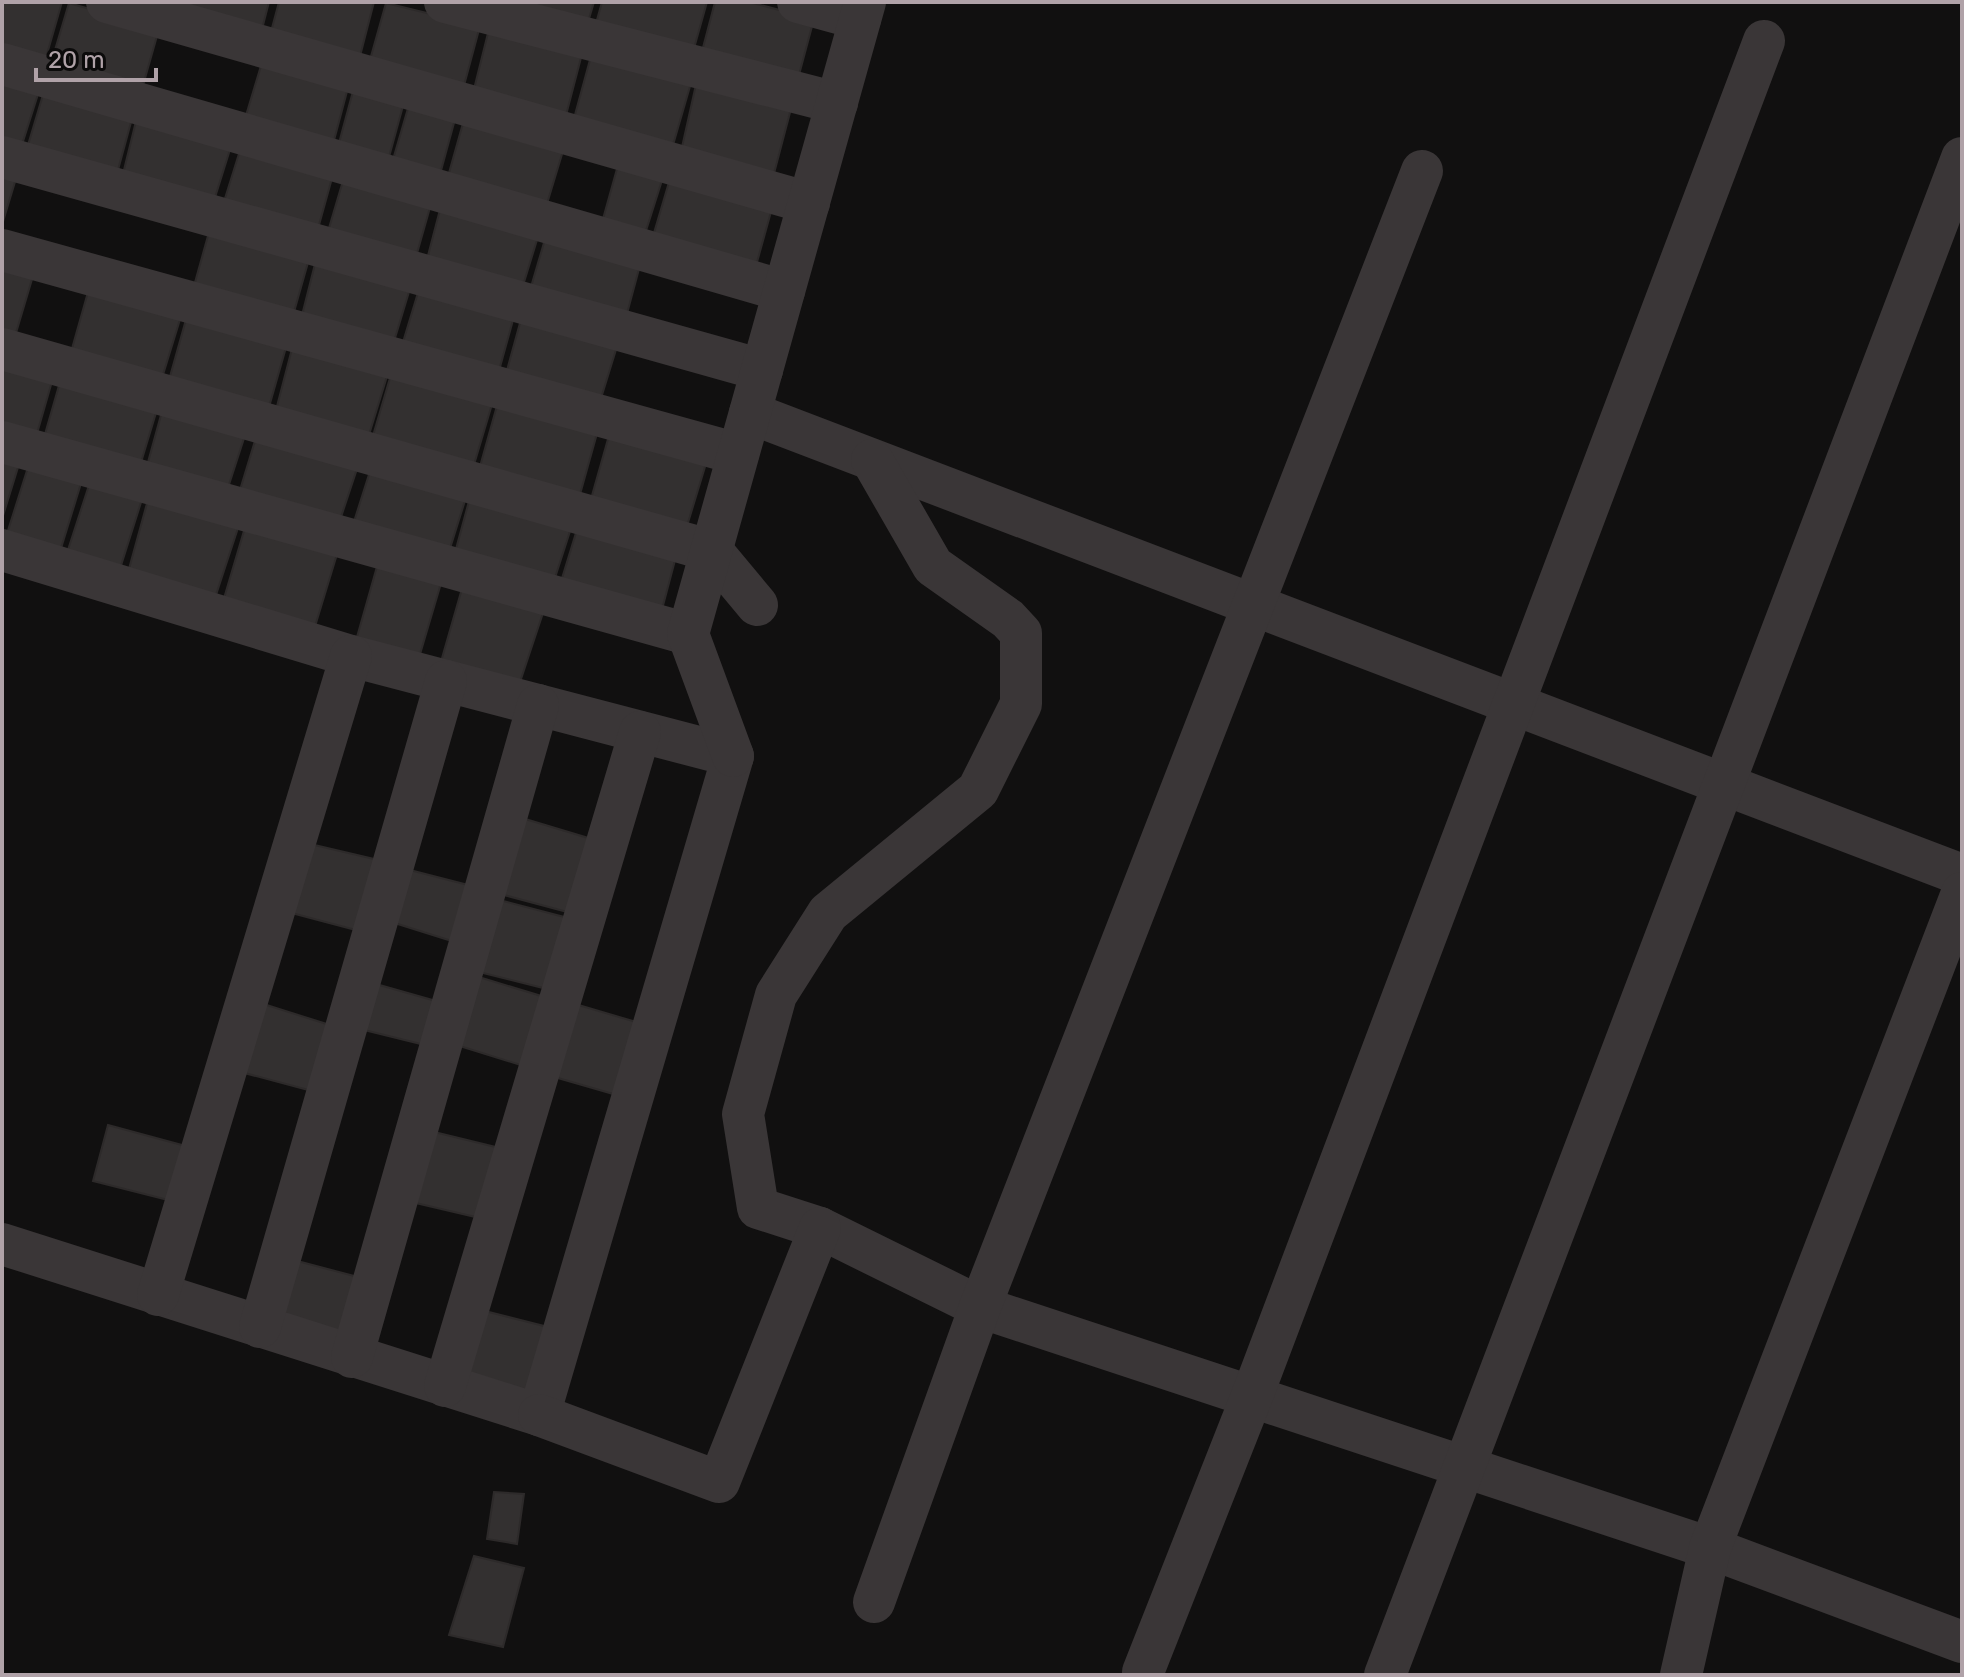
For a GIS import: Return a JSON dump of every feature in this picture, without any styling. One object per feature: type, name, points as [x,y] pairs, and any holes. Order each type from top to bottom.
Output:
[{"type":"street","points":[[107,2],[809,203]]},
{"type":"street","points":[[445,2],[837,103]]},
{"type":"street","points":[[539,1415],[733,756],[688,634],[863,10],[798,2]]},
{"type":"street","points":[[1143,1672],[1252,1396],[1764,41]]},
{"type":"street","points":[[2,64],[784,291]]},
{"type":"street","points":[[2,157],[762,370]]},
{"type":"street","points":[[1385,1675],[1962,158]]},
{"type":"street","points":[[874,1602],[980,1307],[1422,171]]},
{"type":"street","points":[[2,250],[738,454]]},
{"type":"street","points":[[2,349],[712,551],[757,605]]},
{"type":"street","points":[[750,413],[1962,875]]},
{"type":"street","points":[[2,442],[688,634]]},
{"type":"street","points":[[872,460],[933,566],[1008,619],[1021,633],[1021,704],[978,790],[828,913],[776,995],[743,1114],[758,1208],[820,1228],[980,1307],[1710,1548],[1962,1642]]},
{"type":"street","points":[[2,550],[351,656],[733,756]]},
{"type":"street","points":[[158,1295],[351,656]]},
{"type":"street","points":[[260,1327],[446,681]]},
{"type":"street","points":[[352,1357],[538,705]]},
{"type":"street","points":[[445,1386],[640,732]]},
{"type":"street","points":[[1681,1675],[1710,1548],[1962,893]]},
{"type":"street","points":[[2,1244],[539,1415],[719,1482],[820,1228]]},
{"type":"building","points":[[2,2],[62,2],[43,68],[2,58]]},
{"type":"building","points":[[172,2],[269,2],[260,37]]},
{"type":"building","points":[[279,2],[374,2],[358,64],[269,39]]},
{"type":"building","points":[[493,2],[594,2],[585,32]]},
{"type":"building","points":[[602,2],[707,2],[691,59],[593,34]]},
{"type":"building","points":[[715,2],[749,2],[814,19],[796,86],[700,59]]},
{"type":"building","points":[[69,3],[159,29],[140,96],[49,70]]},
{"type":"building","points":[[386,3],[480,26],[462,93],[368,67]]},
{"type":"building","points":[[489,29],[582,54],[564,123],[472,97]]},
{"type":"building","points":[[591,56],[691,83],[671,152],[573,122]]},
{"type":"building","points":[[263,59],[349,84],[332,148],[244,122]]},
{"type":"building","points":[[2,77],[40,88],[19,154],[2,150]]},
{"type":"building","points":[[356,80],[406,95],[386,168],[336,154]]},
{"type":"building","points":[[697,80],[792,105],[771,185],[680,156]]},
{"type":"building","points":[[45,88],[133,115],[115,181],[25,155]]},
{"type":"building","points":[[411,98],[457,112],[439,178],[392,163]]},
{"type":"building","points":[[138,113],[233,140],[212,207],[121,182]]},
{"type":"building","points":[[465,116],[566,141],[546,207],[447,180]]},
{"type":"building","points":[[242,144],[334,171],[316,236],[222,208]]},
{"type":"building","points":[[620,158],[665,171],[644,237],[601,226]]},
{"type":"building","points":[[2,168],[18,172],[2,225]]},
{"type":"building","points":[[672,172],[774,201],[754,273],[651,243]]},
{"type":"building","points":[[345,174],[433,197],[414,264],[326,238]]},
{"type":"building","points":[[442,202],[541,227],[521,292],[425,267]]},
{"type":"building","points":[[211,225],[311,252],[292,319],[192,293]]},
{"type":"building","points":[[548,229],[642,258],[625,321],[528,297]]},
{"type":"building","points":[[317,256],[412,282],[392,348],[300,323]]},
{"type":"building","points":[[2,268],[33,276],[13,343],[2,340]]},
{"type":"building","points":[[90,285],[182,313],[162,378],[71,352]]},
{"type":"building","points":[[420,286],[515,313],[497,378],[400,352]]},
{"type":"building","points":[[523,312],[619,340],[598,408],[504,381]]},
{"type":"building","points":[[187,316],[287,344],[269,407],[169,380]]},
{"type":"building","points":[[294,341],[389,370],[368,438],[276,410]]},
{"type":"building","points":[[2,357],[55,371],[36,437],[2,429]]},
{"type":"building","points":[[392,371],[493,401],[473,468],[372,439]]},
{"type":"building","points":[[62,375],[159,403],[139,469],[43,441]]},
{"type":"building","points":[[498,402],[598,430],[579,498],[479,470]]},
{"type":"building","points":[[164,404],[248,426],[225,497],[145,473]]},
{"type":"building","points":[[258,431],[360,460],[337,529],[236,503]]},
{"type":"building","points":[[610,432],[708,457],[687,526],[591,499]]},
{"type":"building","points":[[2,456],[20,461],[2,519]]},
{"type":"building","points":[[30,461],[83,477],[58,558],[4,543]]},
{"type":"building","points":[[372,465],[468,491],[447,558],[351,531]]},
{"type":"building","points":[[91,479],[144,493],[118,575],[65,559]]},
{"type":"building","points":[[472,490],[574,519],[552,587],[453,560]]},
{"type":"building","points":[[149,496],[240,522],[214,601],[127,576]]},
{"type":"building","points":[[579,523],[678,549],[660,617],[559,588]]},
{"type":"building","points":[[246,524],[338,551],[313,633],[222,605]]},
{"type":"building","points":[[378,563],[442,580],[418,661],[355,644]]},
{"type":"building","points":[[463,585],[544,610],[517,691],[438,672]]},
{"type":"building","points":[[512,815],[595,840],[571,913],[489,891]]},
{"type":"building","points":[[306,843],[387,862],[367,933],[284,911]]},
{"type":"building","points":[[402,868],[476,887],[458,943],[385,920]]},
{"type":"building","points":[[488,897],[572,919],[551,990],[467,969]]},
{"type":"building","points":[[469,974],[548,998],[527,1067],[447,1042]]},
{"type":"building","points":[[376,984],[443,1003],[429,1046],[364,1030]]},
{"type":"building","points":[[254,1001],[333,1026],[312,1091],[233,1070]]},
{"type":"building","points":[[565,1001],[643,1024],[620,1096],[544,1074]]},
{"type":"building","points":[[108,1125],[193,1148],[176,1202],[93,1181]]},
{"type":"building","points":[[426,1130],[504,1149],[484,1219],[407,1201]]},
{"type":"building","points":[[286,1258],[358,1277],[339,1342],[268,1321]]},
{"type":"building","points":[[473,1308],[556,1329],[537,1402],[452,1379]]},
{"type":"building","points":[[494,1492],[524,1494],[517,1544],[487,1539]]},
{"type":"building","points":[[474,1556],[524,1568],[503,1647],[449,1635]]}]
